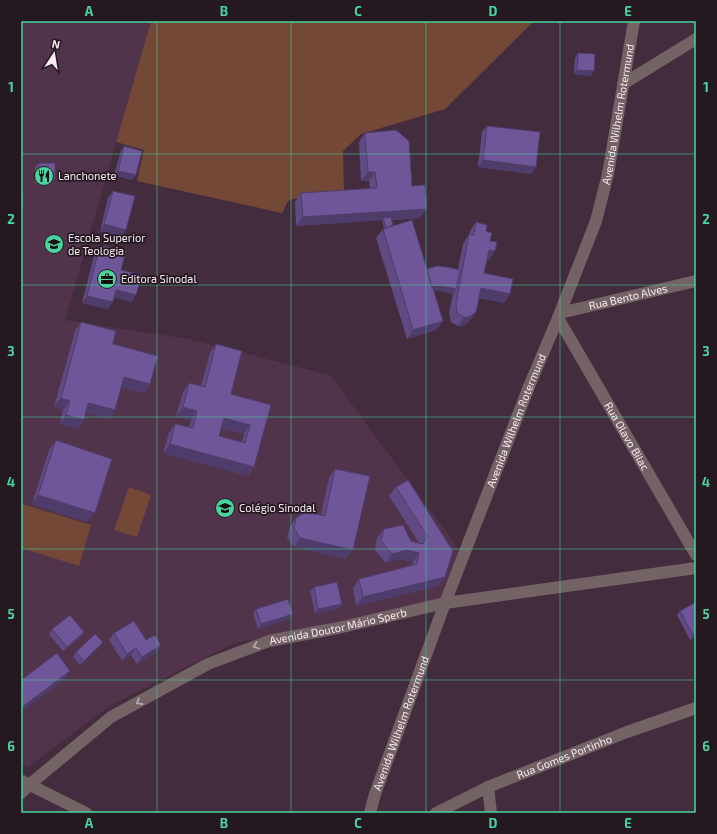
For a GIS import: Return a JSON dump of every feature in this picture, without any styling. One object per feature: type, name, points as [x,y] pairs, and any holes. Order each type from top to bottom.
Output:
[{"type":"street","name":"Avenida Wilhelm Rotermund","points":[[370,813],[374,794],[444,603],[596,221],[608,174],[634,21]]},
{"type":"street","points":[[623,84],[696,39]]},
{"type":"street","name":"Rua Bento Alves","points":[[559,316],[696,281]]},
{"type":"street","name":"Rua Olavo Bilac","points":[[559,316],[696,555]]},
{"type":"street","name":"Avenida Doutor Mário Sperb","points":[[24,786],[111,718],[208,664],[269,641],[338,628],[444,603],[696,568]]},
{"type":"street","name":"Rua Gomes Portinho","points":[[436,813],[488,787],[627,732],[696,708]]},
{"type":"street","points":[[24,786],[86,813]]},
{"type":"street","points":[[488,787],[491,813]]},
{"type":"shaded area","name":"Colégio Sinodal","points":[[21,21],[151,21],[65,320],[188,339],[330,375],[463,554],[443,602],[234,643],[111,705],[28,767],[21,764]]},
{"type":"shaded area","points":[[151,21],[534,21],[445,109],[361,134],[343,151],[344,194],[306,195],[288,201],[282,213],[137,181],[144,150],[116,142]]},
{"type":"shaded area","points":[[129,487],[151,495],[137,537],[114,530]]},
{"type":"shaded area","points":[[22,504],[91,525],[79,566],[21,548]]},
{"type":"building","points":[[578,53],[595,54],[594,71],[577,70]]},
{"type":"building","points":[[487,126],[540,132],[536,167],[483,160]]},
{"type":"building","points":[[396,130],[409,141],[412,186],[425,185],[427,209],[303,217],[301,193],[377,188],[375,172],[368,172],[365,133]]},
{"type":"building","points":[[124,146],[142,151],[136,175],[118,171]]},
{"type":"building","points":[[39,163],[55,163],[55,179],[38,179]]},
{"type":"building","points":[[113,191],[135,196],[126,230],[104,224]]},
{"type":"building","points":[[391,217],[393,225],[386,228],[383,218]]},
{"type":"building","points":[[412,220],[443,321],[413,330],[383,229]]},
{"type":"building","points":[[476,222],[487,225],[486,231],[492,233],[490,241],[497,242],[495,251],[489,250],[484,273],[513,279],[510,294],[481,288],[476,312],[469,317],[464,317],[457,313],[456,304],[469,234],[474,235]]},
{"type":"building","name":"Editora Sinodal","points":[[100,245],[126,251],[121,270],[142,275],[136,295],[116,290],[113,302],[87,296]]},
{"type":"building","points":[[437,266],[460,270],[456,289],[439,286],[432,287],[427,269]]},
{"type":"building","points":[[81,322],[116,331],[113,344],[158,356],[150,384],[124,377],[115,410],[88,403],[84,420],[66,415],[70,401],[61,398]]},
{"type":"building","points":[[216,344],[242,351],[231,394],[271,405],[254,467],[170,444],[175,424],[193,428],[197,411],[183,407],[189,383],[205,387]],"holes":[[[224,418],[250,425],[245,443],[219,436]]]},
{"type":"building","points":[[56,440],[112,459],[95,513],[38,495]]},
{"type":"building","points":[[335,469],[370,476],[353,550],[300,538],[294,528],[296,518],[305,512],[325,516]]},
{"type":"building","points":[[408,480],[453,551],[445,577],[363,597],[359,579],[417,564],[419,553],[407,550],[392,554],[381,541],[384,529],[403,525],[411,541],[423,544],[427,536],[396,487]]},
{"type":"building","points":[[337,582],[342,604],[318,609],[314,587]]},
{"type":"building","points":[[288,599],[293,614],[261,624],[256,609]]},
{"type":"building","points":[[696,602],[696,634],[693,635],[680,611]]},
{"type":"building","points":[[70,615],[84,632],[67,647],[52,629]]},
{"type":"building","points":[[134,621],[146,640],[155,635],[161,645],[142,657],[136,648],[127,654],[114,633]]},
{"type":"building","points":[[95,634],[103,642],[84,661],[76,652]]},
{"type":"building","points":[[57,653],[70,671],[21,708],[21,680]]},
{"type":"place","name":"Lanchonete","points":[[44,176]]},
{"type":"place","name":"Escola Superior de Teologia","points":[[54,244]]},
{"type":"place","name":"Editora Sinodal","points":[[107,279]]},
{"type":"place","name":"Colégio Sinodal","points":[[225,508]]}]
